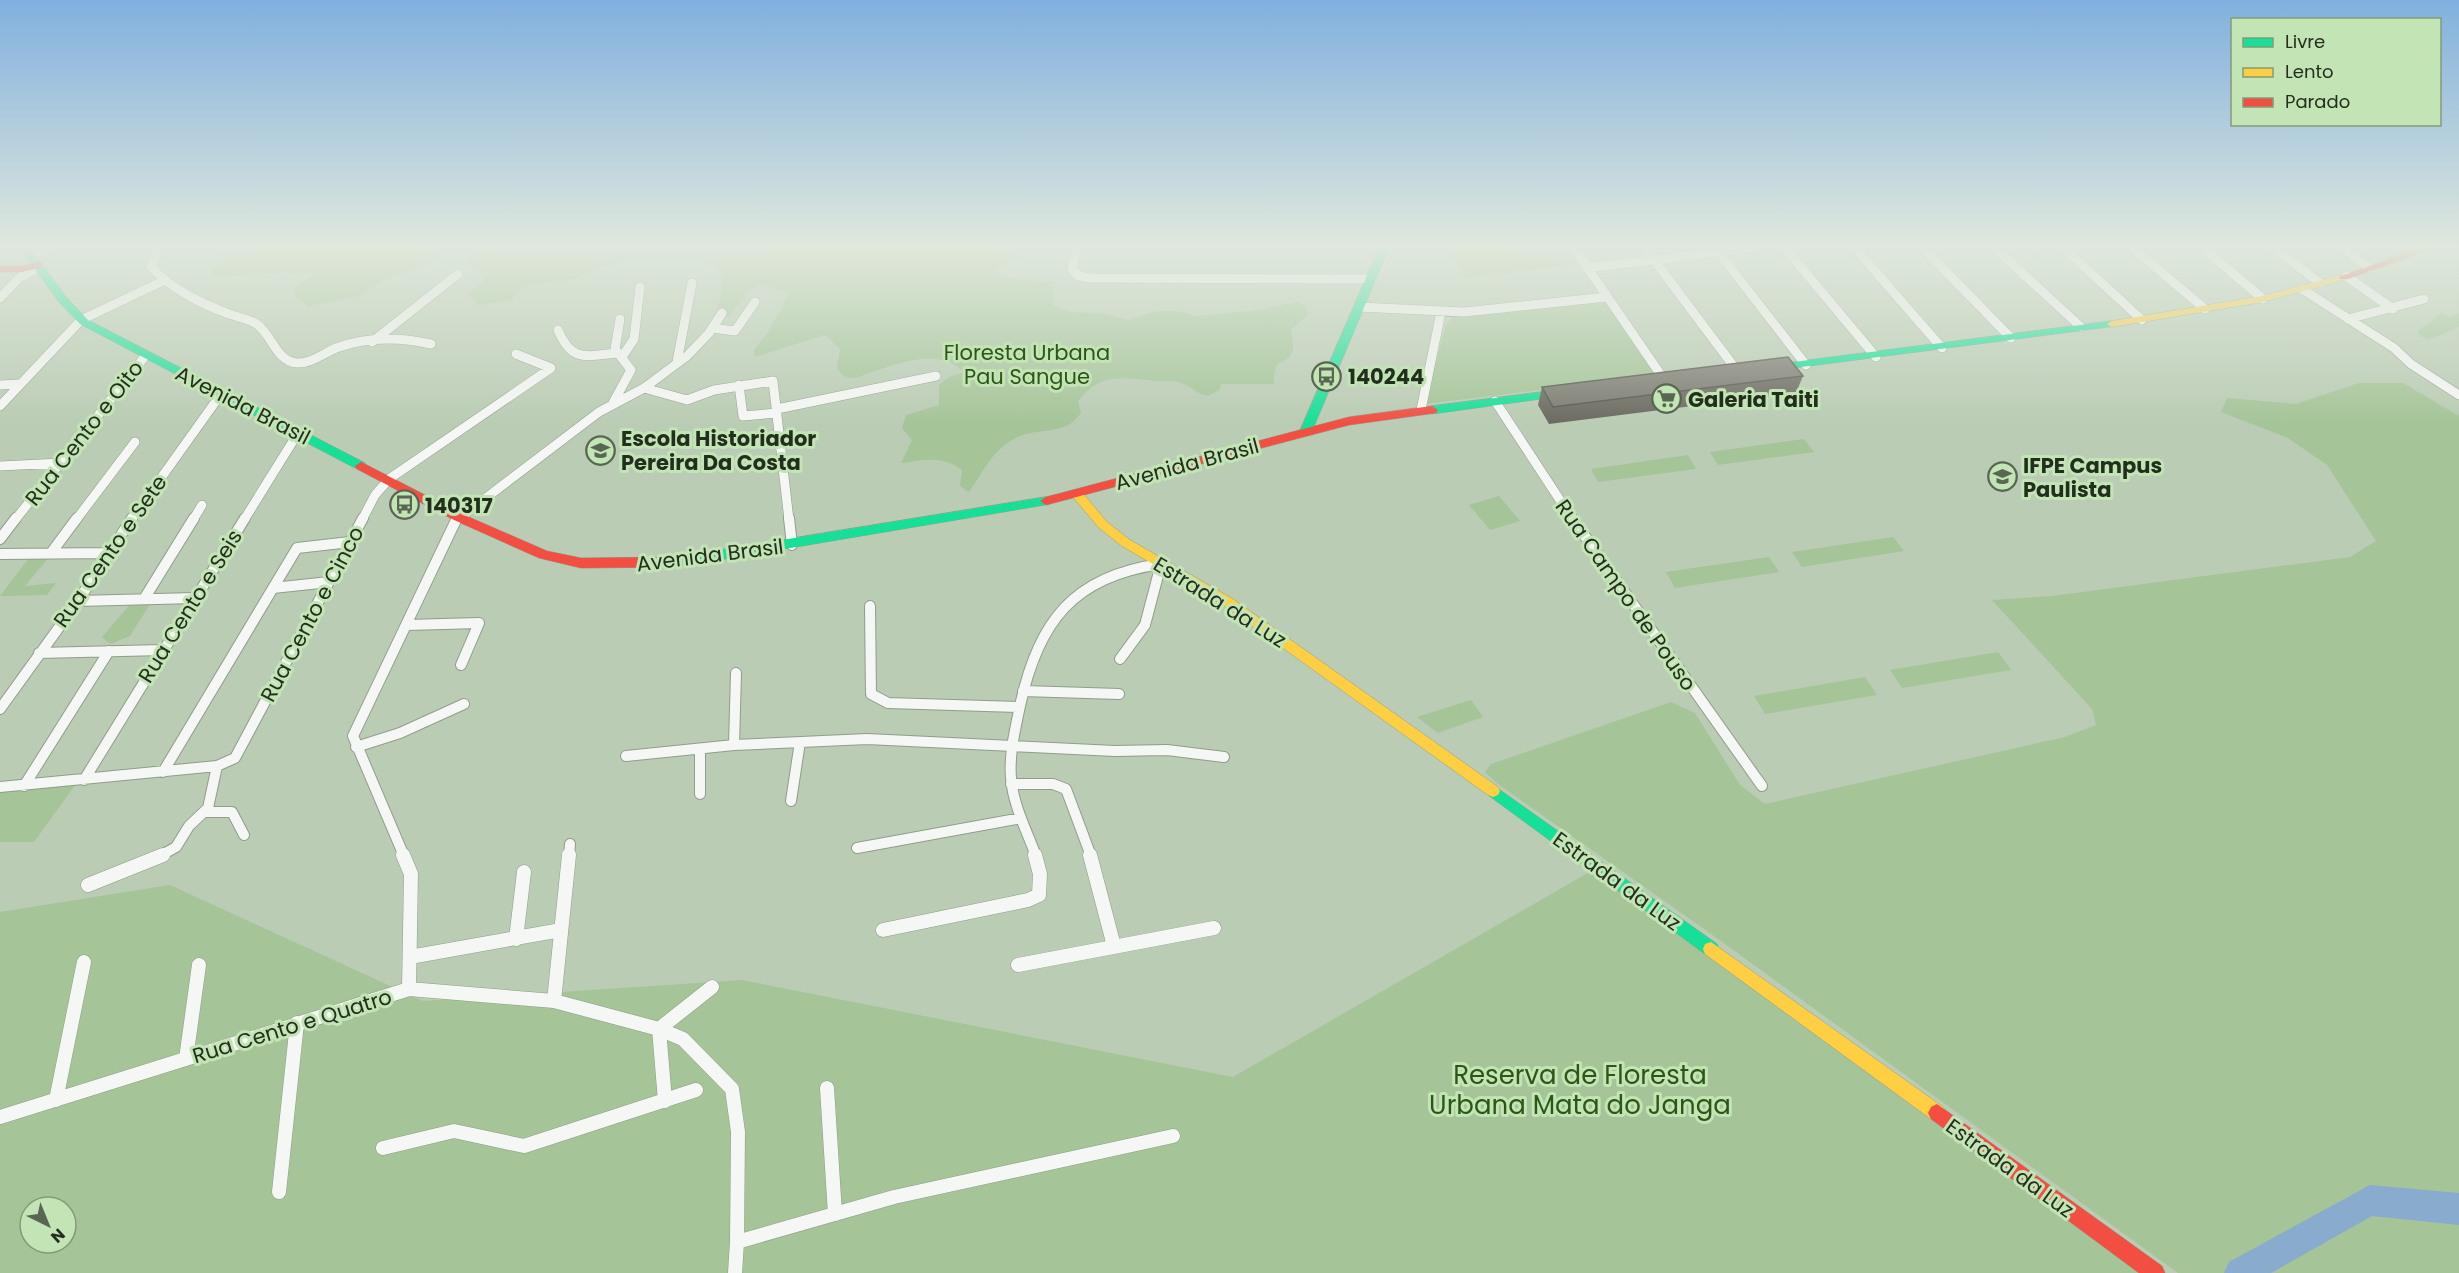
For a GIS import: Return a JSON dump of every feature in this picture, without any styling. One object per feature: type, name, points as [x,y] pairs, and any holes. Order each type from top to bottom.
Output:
[{"type":"main road","name":"Avenida Brasil","points":[[71,307],[81,320],[458,517],[544,555],[581,563],[641,566],[666,564],[792,545],[1077,494],[1348,421],[1575,392]]},
{"type":"main road","points":[[1306,431],[1359,307]]},
{"type":"main road","points":[[1717,375],[1876,357],[2142,320],[2214,307]]},
{"type":"main road","name":"Estrada da Luz","points":[[1077,494],[1103,525],[1161,564],[1228,602],[1303,655],[1613,877],[2156,1273]]},
{"type":"street","points":[[0,406],[81,320],[107,307]]},
{"type":"street","points":[[216,307],[260,327],[280,354],[292,362],[304,363],[345,345],[406,340],[431,344]]},
{"type":"street","points":[[371,342],[415,307]]},
{"type":"street","points":[[558,330],[565,347],[580,357],[619,355],[634,339],[638,307]]},
{"type":"street","points":[[677,362],[687,307]]},
{"type":"street","points":[[712,328],[735,331],[751,307]]},
{"type":"street","points":[[1366,307],[1441,312],[1492,307]]},
{"type":"street","points":[[1614,307],[1665,381]]},
{"type":"street","points":[[1695,307],[1749,371]]},
{"type":"street","points":[[1762,307],[1806,364]]},
{"type":"street","points":[[1835,307],[1876,357]]},
{"type":"street","points":[[1906,307],[1942,348]]},
{"type":"street","points":[[1981,307],[2011,338]]},
{"type":"street","points":[[2060,307],[2082,327]]},
{"type":"street","points":[[2128,307],[2142,320]]},
{"type":"street","points":[[2330,307],[2459,395]]},
{"type":"street","points":[[2348,319],[2398,307]]},
{"type":"street","points":[[1421,410],[1441,312]]},
{"type":"street","points":[[464,704],[400,733],[356,747],[353,736],[458,517],[612,404],[644,388],[694,351],[722,313]]},
{"type":"street","points":[[612,404],[627,382],[631,370],[615,346],[620,319]]},
{"type":"street","name":"Rua Cento e Cinco","points":[[217,766],[235,758],[375,495],[389,479],[551,368],[516,354]]},
{"type":"street","name":"Rua Cento e Oito","points":[[0,539],[146,355]]},
{"type":"street","points":[[739,385],[743,416],[777,411],[936,376]]},
{"type":"street","points":[[644,388],[687,400],[708,391],[772,380],[792,545]]},
{"type":"street","points":[[0,384],[19,384]]},
{"type":"street","name":"Rua Cento e Sete","points":[[0,709],[78,601],[107,553],[221,394]]},
{"type":"street","name":"Rua Campo de Pouso","points":[[1495,401],[1541,475],[1762,786]]},
{"type":"street","name":"Rua Cento e Seis","points":[[84,780],[298,432]]},
{"type":"street","points":[[51,553],[135,442]]},
{"type":"street","points":[[0,466],[62,463]]},
{"type":"street","points":[[144,599],[202,505]]},
{"type":"street","points":[[163,772],[297,548],[350,542]]},
{"type":"street","points":[[0,555],[107,553]]},
{"type":"street","points":[[884,930],[1028,900],[1039,895],[1043,885],[1038,862],[1011,784],[1012,747],[1019,707],[1037,648],[1058,613],[1071,598],[1101,578],[1123,570],[1161,564],[1145,625],[1120,659]]},
{"type":"street","points":[[273,588],[329,582]]},
{"type":"street","points":[[78,601],[195,597]]},
{"type":"street","points":[[870,606],[871,694],[874,698],[888,703],[1019,707]]},
{"type":"street","points":[[407,625],[479,623],[461,665]]},
{"type":"street","points":[[39,653],[164,650]]},
{"type":"street","points":[[24,786],[109,651]]},
{"type":"street","points":[[734,745],[736,673]]},
{"type":"street","points":[[1023,691],[1119,694]]},
{"type":"street","points":[[626,756],[734,745],[934,740],[1012,747],[1167,750],[1224,757]]},
{"type":"street","points":[[791,801],[800,742]]},
{"type":"street","name":"Rua Cento e Quatro","points":[[0,1117],[409,989],[411,874],[356,747]]},
{"type":"street","points":[[699,749],[700,794]]},
{"type":"street","points":[[0,787],[217,766],[210,801],[205,812],[189,826],[180,843],[169,851],[88,885]]},
{"type":"street","points":[[1011,784],[1053,784],[1066,789],[1095,868],[1114,946]]},
{"type":"street","points":[[205,812],[232,812],[244,835]]},
{"type":"street","points":[[857,849],[1021,818]]},
{"type":"street","points":[[554,1001],[570,844]]},
{"type":"street","points":[[516,939],[524,872]]},
{"type":"street","points":[[1018,965],[1215,928]]},
{"type":"street","points":[[410,957],[561,930]]},
{"type":"street","points":[[56,1100],[84,962]]},
{"type":"street","points":[[186,1059],[199,965]]},
{"type":"street","points":[[659,1029],[712,987]]},
{"type":"street","points":[[409,989],[554,1001],[659,1029],[683,1039],[732,1089],[738,1132],[735,1273]]},
{"type":"street","points":[[279,1192],[297,1023]]},
{"type":"street","points":[[659,1029],[664,1101]]},
{"type":"street","points":[[827,1088],[835,1214]]},
{"type":"street","points":[[382,1148],[454,1131],[524,1146],[696,1090]]},
{"type":"street","points":[[737,1242],[894,1197],[1173,1136]]},
{"type":"green space","name":"Floresta Urbana Pau Sangue","points":[[718,307],[736,307],[729,317],[717,312]]},
{"type":"green space","name":"Floresta Urbana Pau Sangue","points":[[781,307],[1058,307],[1073,312],[1099,313],[1130,320],[1156,311],[1179,311],[1196,316],[1271,307],[1307,307],[1308,315],[1291,330],[1293,349],[1288,358],[1278,364],[1274,374],[1274,384],[1221,384],[1219,390],[1208,396],[1176,381],[1122,378],[1104,381],[1095,385],[1078,401],[1081,413],[1068,425],[1018,437],[1001,448],[989,461],[969,492],[960,486],[962,470],[955,465],[940,460],[901,463],[912,440],[902,428],[906,415],[939,405],[939,385],[947,378],[964,372],[944,360],[933,358],[910,361],[850,378],[843,375],[837,368],[840,349],[825,335],[755,357],[754,350],[770,329]]},
{"type":"green space","points":[[1526,307],[1611,307],[1658,376],[1424,404],[1446,325],[1455,315]]},
{"type":"green space","points":[[2442,313],[2450,317],[2459,313],[2459,327],[2428,340],[2418,334],[2419,330]]},
{"type":"green space","points":[[2359,383],[2403,383],[2459,416],[2459,1273],[2178,1273],[1714,936],[1498,784],[1485,772],[1491,764],[1671,702],[1695,713],[1740,785],[1765,804],[2065,737],[2096,725],[2092,709],[1992,600],[2052,596],[2350,557],[2376,541],[2327,465],[2288,438],[2221,412],[2227,398],[2296,404]]},
{"type":"green space","points":[[1804,439],[1814,452],[1718,465],[1710,452]]},
{"type":"green space","points":[[1688,455],[1696,469],[1598,482],[1591,469]]},
{"type":"green space","points":[[1499,496],[1520,521],[1490,530],[1469,505]]},
{"type":"green space","points":[[1893,537],[1904,551],[1802,567],[1792,552]]},
{"type":"green space","points":[[49,557],[25,586],[56,583],[47,595],[0,596],[29,558]]},
{"type":"green space","points":[[1769,557],[1779,572],[1675,588],[1666,572]]},
{"type":"green space","points":[[152,601],[130,636],[110,644],[102,637],[132,602]]},
{"type":"green space","points":[[1998,652],[2011,670],[1902,688],[1890,670]]},
{"type":"green space","points":[[1865,677],[1877,695],[1765,714],[1754,696]]},
{"type":"green space","points":[[1471,700],[1483,717],[1438,733],[1417,717]]},
{"type":"green space","points":[[78,781],[34,842],[0,842],[0,786]]},
{"type":"green space","name":"Reserva de Floresta Urbana Mata do Janga","points":[[1593,870],[2145,1273],[0,1273],[0,912],[170,885],[423,1001],[742,980],[1233,1077]]},
{"type":"building","points":[[1788,357],[1803,376],[1553,407],[1542,387]]},
{"type":"waterway","points":[[2240,1273],[2370,1200],[2459,1209]]},
{"type":"traffic: fast","points":[[70,307],[84,322],[361,466]]},
{"type":"traffic: fast","points":[[1306,431],[1359,307]]},
{"type":"traffic: fast","points":[[1771,368],[2112,324]]},
{"type":"traffic: fast","points":[[1432,410],[1565,393]]},
{"type":"traffic: fast","points":[[677,562],[1046,501]]},
{"type":"traffic: fast","points":[[1493,791],[1711,949]]},
{"type":"traffic: slow","points":[[2112,324],[2212,307]]},
{"type":"traffic: slow","points":[[1077,494],[1103,525],[1126,543],[1228,602],[1493,791]]},
{"type":"traffic: slow","points":[[1711,949],[1937,1113]]},
{"type":"traffic: jam","points":[[1046,501],[1349,421],[1432,410]]},
{"type":"traffic: jam","points":[[361,466],[458,517],[544,555],[581,563],[677,562]]},
{"type":"traffic: jam","points":[[1937,1113],[2155,1273]]},
{"type":"place","name":"140244","points":[[1327,376]]},
{"type":"place","name":"Galeria Taiti","points":[[1667,399]]},
{"type":"place","name":"Escola Historiador Pereira Da Costa","points":[[600,450]]},
{"type":"place","name":"IFPE Campus Paulista","points":[[2002,477]]},
{"type":"place","name":"140317","points":[[404,505]]}]
